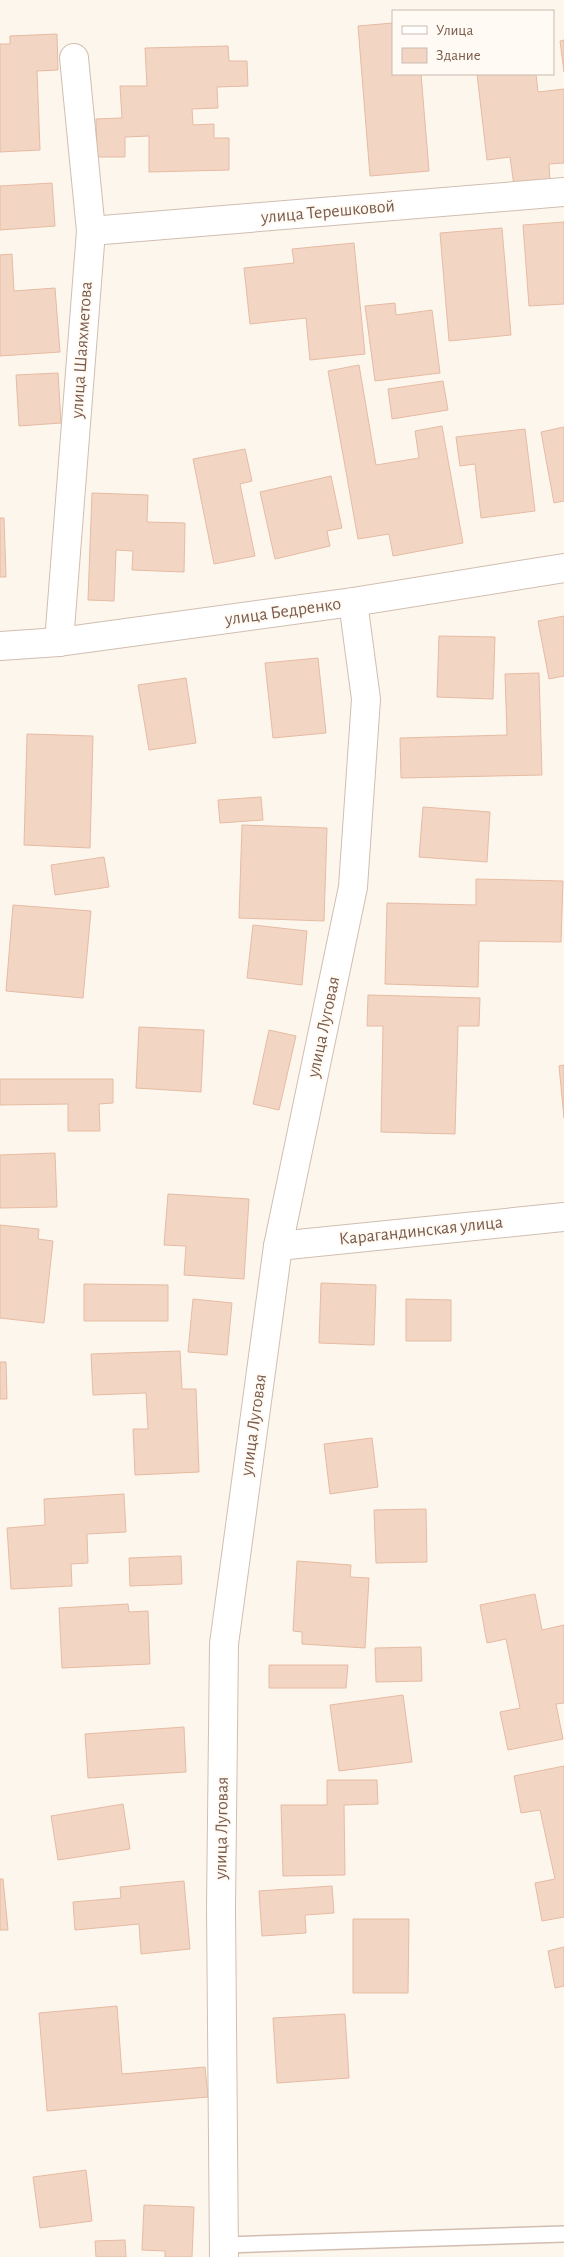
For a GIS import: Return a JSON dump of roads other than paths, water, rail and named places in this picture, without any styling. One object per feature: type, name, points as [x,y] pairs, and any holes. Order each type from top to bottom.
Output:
[{"type":"street","name":"улица Шаяхметова","points":[[59,642],[91,232],[74,58]]},
{"type":"street","name":"улица Терешковой","points":[[91,232],[564,192]]},
{"type":"street","name":"улица Бедренко","points":[[0,646],[59,642],[353,602],[564,568]]},
{"type":"street","name":"улица Луговая","points":[[224,2251],[221,1907],[224,1644],[278,1246],[353,888],[366,699],[353,602]]},
{"type":"street","name":"Карагандинская улица","points":[[278,1246],[564,1217]]},
{"type":"lane","points":[[224,2251],[564,2234]]}]
